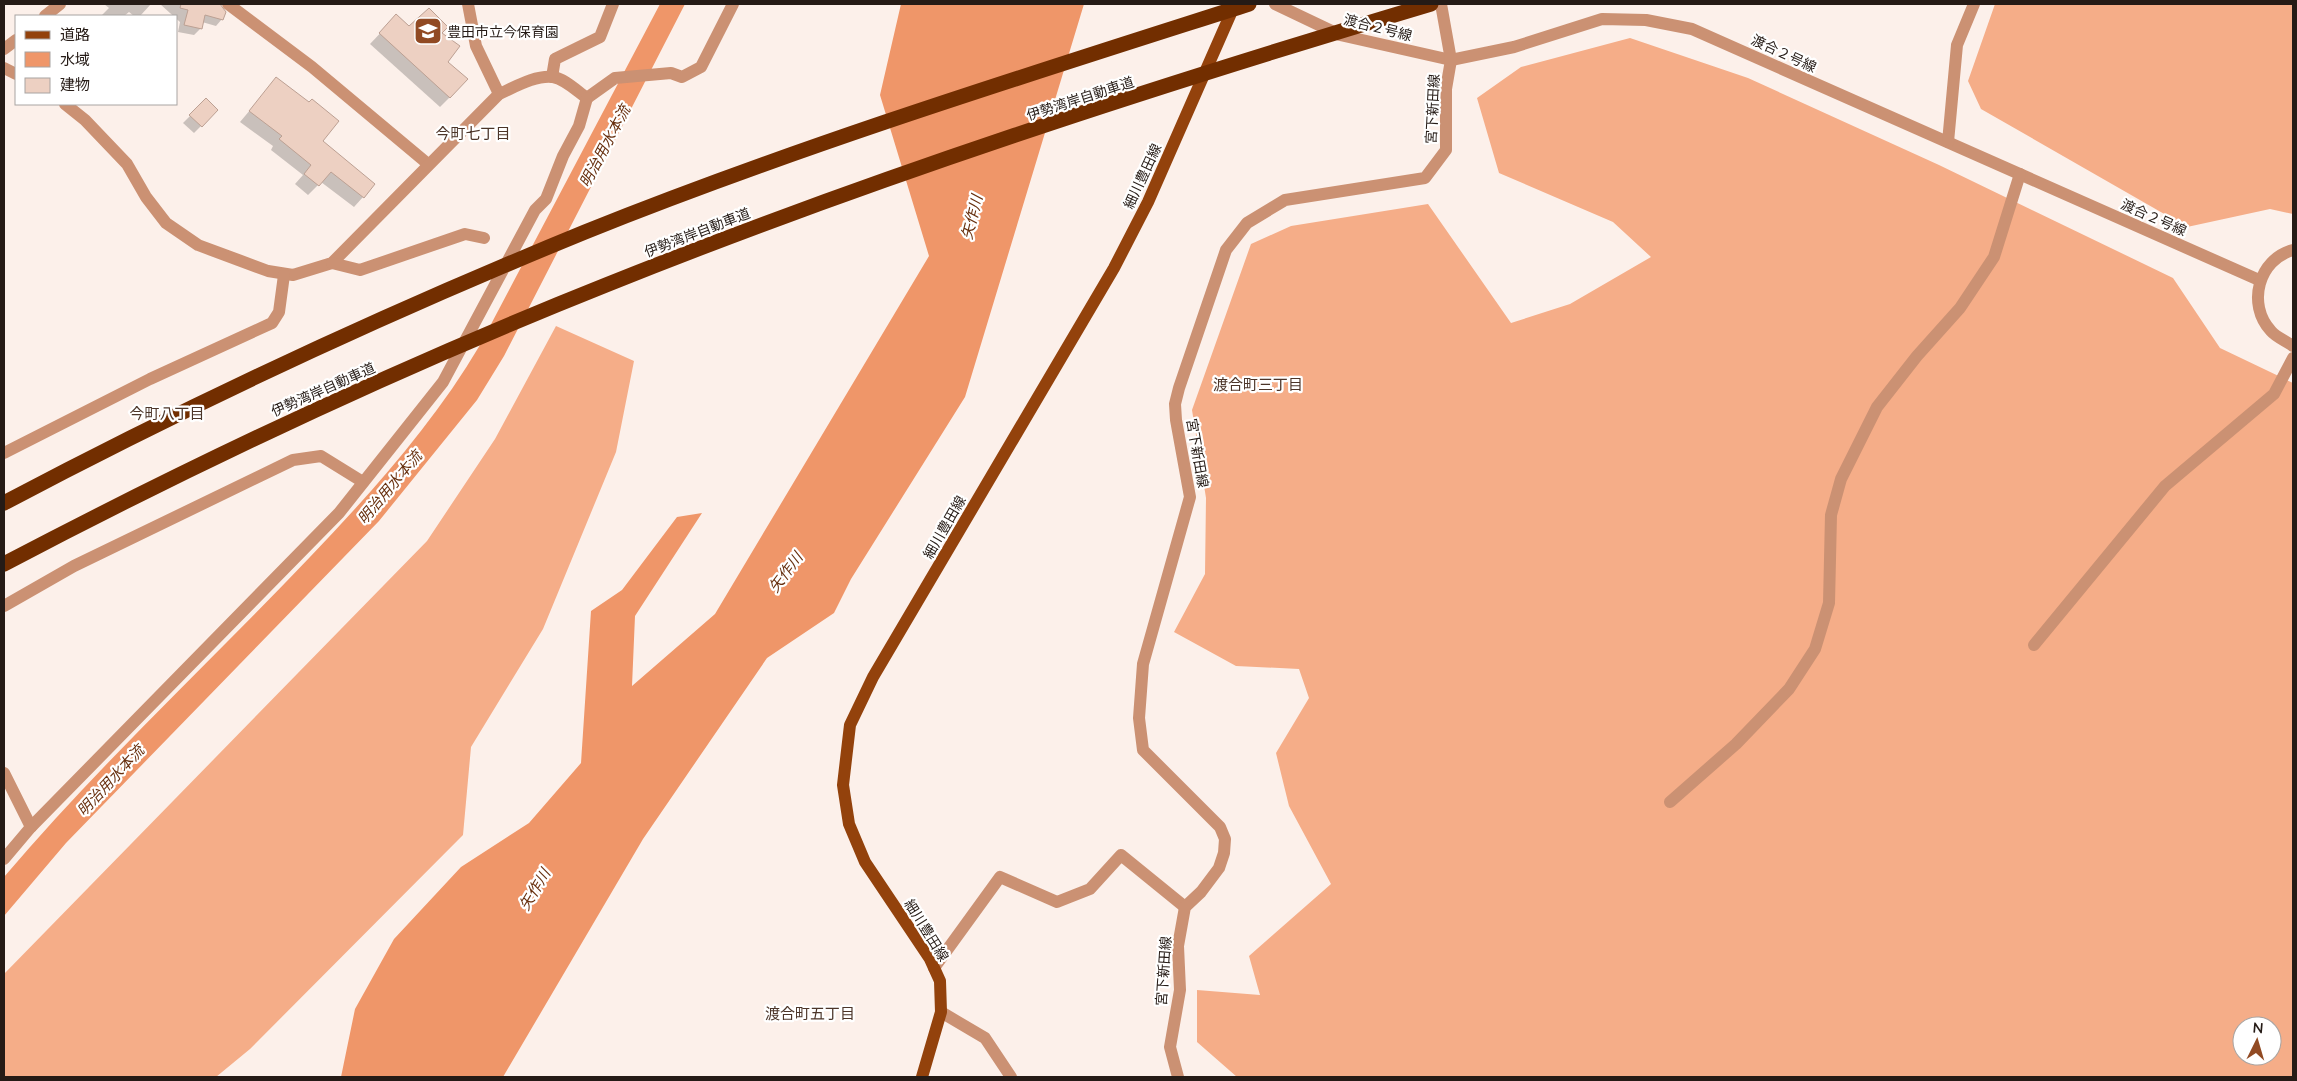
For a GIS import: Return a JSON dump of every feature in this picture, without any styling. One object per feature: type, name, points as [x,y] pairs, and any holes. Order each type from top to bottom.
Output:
[{"type":"highway","points":[[4,502],[155,424],[298,356],[586,232],[722,180],[870,128],[1249,4]]},
{"type":"highway","name":"伊勢湾岸自動車道","points":[[4,564],[188,470],[316,409],[613,282],[740,233],[1099,108],[1431,4]]},
{"type":"main road","name":"細川豊田線","points":[[922,1077],[941,1012],[940,981],[934,968],[865,862],[849,824],[843,785],[850,725],[873,677],[1114,268],[1148,202],[1235,4]]},
{"type":"street","points":[[46,15],[60,4]]},
{"type":"street","points":[[228,4],[312,67],[428,164]]},
{"type":"street","points":[[468,4],[476,46],[499,94]]},
{"type":"street","points":[[552,77],[555,59],[600,37],[613,4]]},
{"type":"street","points":[[4,859],[31,827],[339,513],[444,382],[535,210],[546,199],[563,156],[579,126],[587,98],[614,78],[671,73],[682,77],[700,67],[733,4]]},
{"type":"street","name":"渡合２号線","points":[[1275,4],[1340,34],[1451,60],[1514,47],[1602,19],[1646,20],[1692,29],[2259,280]]},
{"type":"street","name":"宮下新田線","points":[[1178,1077],[1170,1047],[1180,990],[1178,946],[1185,907],[1201,892],[1219,868],[1224,852],[1224,839],[1220,827],[1144,750],[1140,718],[1143,664],[1190,497],[1176,420],[1175,404],[1226,250],[1247,223],[1286,200],[1425,178],[1446,150],[1446,90],[1451,60],[1441,4]]},
{"type":"street","points":[[1948,142],[1957,46],[1974,4]]},
{"type":"street","points":[[4,49],[15,41]]},
{"type":"street","points":[[65,105],[85,120],[127,164],[146,197],[166,223],[198,245],[284,275],[301,273],[332,263],[499,94],[531,80],[552,77],[562,81],[587,98]]},
{"type":"street","points":[[1670,802],[1736,744],[1789,688],[1815,649],[1829,603],[1831,515],[1840,479],[1877,408],[1917,356],[1960,308],[1994,257],[2020,174]]},
{"type":"street","points":[[332,263],[360,270],[465,234],[484,238]]},
{"type":"street","points":[[2293,250],[2278,258],[2259,280],[2257,297],[2260,312],[2270,331],[2293,346]]},
{"type":"street","points":[[4,453],[150,379],[272,323],[279,312],[284,275]]},
{"type":"street","points":[[2034,645],[2165,486],[2274,394],[2293,358]]},
{"type":"street","points":[[4,606],[74,566],[293,460],[321,456],[363,482]]},
{"type":"street","points":[[4,772],[31,827]]},
{"type":"street","points":[[934,968],[1000,877],[1057,902],[1090,889],[1121,855],[1185,907]]},
{"type":"street","points":[[941,1012],[985,1038],[1010,1077]]},
{"type":"shaded area","points":[[1995,4],[2293,4],[2293,214],[2270,209],[2187,227],[1981,109],[1968,81]]},
{"type":"shaded area","points":[[1630,38],[1748,78],[1939,165],[2173,278],[2220,348],[2293,383],[2293,1077],[1237,1077],[1197,1042],[1197,990],[1260,995],[1249,956],[1331,884],[1289,806],[1276,753],[1309,698],[1299,669],[1236,666],[1174,632],[1205,574],[1206,498],[1192,410],[1251,244],[1291,226],[1428,204],[1511,323],[1570,304],[1651,257],[1613,222],[1499,173],[1477,98],[1521,67]]},
{"type":"shaded area","points":[[556,326],[634,361],[616,452],[543,629],[471,747],[463,835],[250,1049],[216,1077],[4,1077],[4,974],[427,541],[495,439]]},
{"type":"water","name":"明治用水本流","points":[[660,4],[685,4],[504,356],[477,400],[379,521],[66,843],[4,916],[4,877],[40,835],[116,755],[333,532],[401,456],[443,402],[480,345]]},
{"type":"water","name":"矢作川","points":[[901,4],[1084,4],[965,397],[851,579],[834,613],[767,658],[643,839],[503,1077],[341,1077],[355,1009],[394,939],[461,867],[529,823],[581,763],[591,611],[622,590],[677,517],[702,513],[635,616],[632,686],[715,614],[929,256],[880,95]]},
{"type":"building","points":[[181,4],[220,4],[226,12],[223,20],[205,15],[202,29],[184,25],[188,10],[180,8]]},
{"type":"building","points":[[429,8],[448,27],[442,33],[460,46],[448,62],[468,79],[450,98],[379,33],[396,14],[409,26]]},
{"type":"building","points":[[276,77],[309,102],[312,99],[339,121],[323,141],[375,184],[364,198],[331,172],[319,186],[304,174],[311,165],[279,139],[282,136],[249,111]]},
{"type":"building","points":[[206,98],[218,110],[202,127],[189,115]]},
{"type":"place","name":"豊田市立今保育園","points":[[428,31]]},
{"type":"district","name":"今町七丁目","points":[[473,133]]},
{"type":"district","name":"渡合町三丁目","points":[[1258,384]]},
{"type":"district","name":"今町八丁目","points":[[167,413]]},
{"type":"district","name":"渡合町五丁目","points":[[810,1013]]}]
